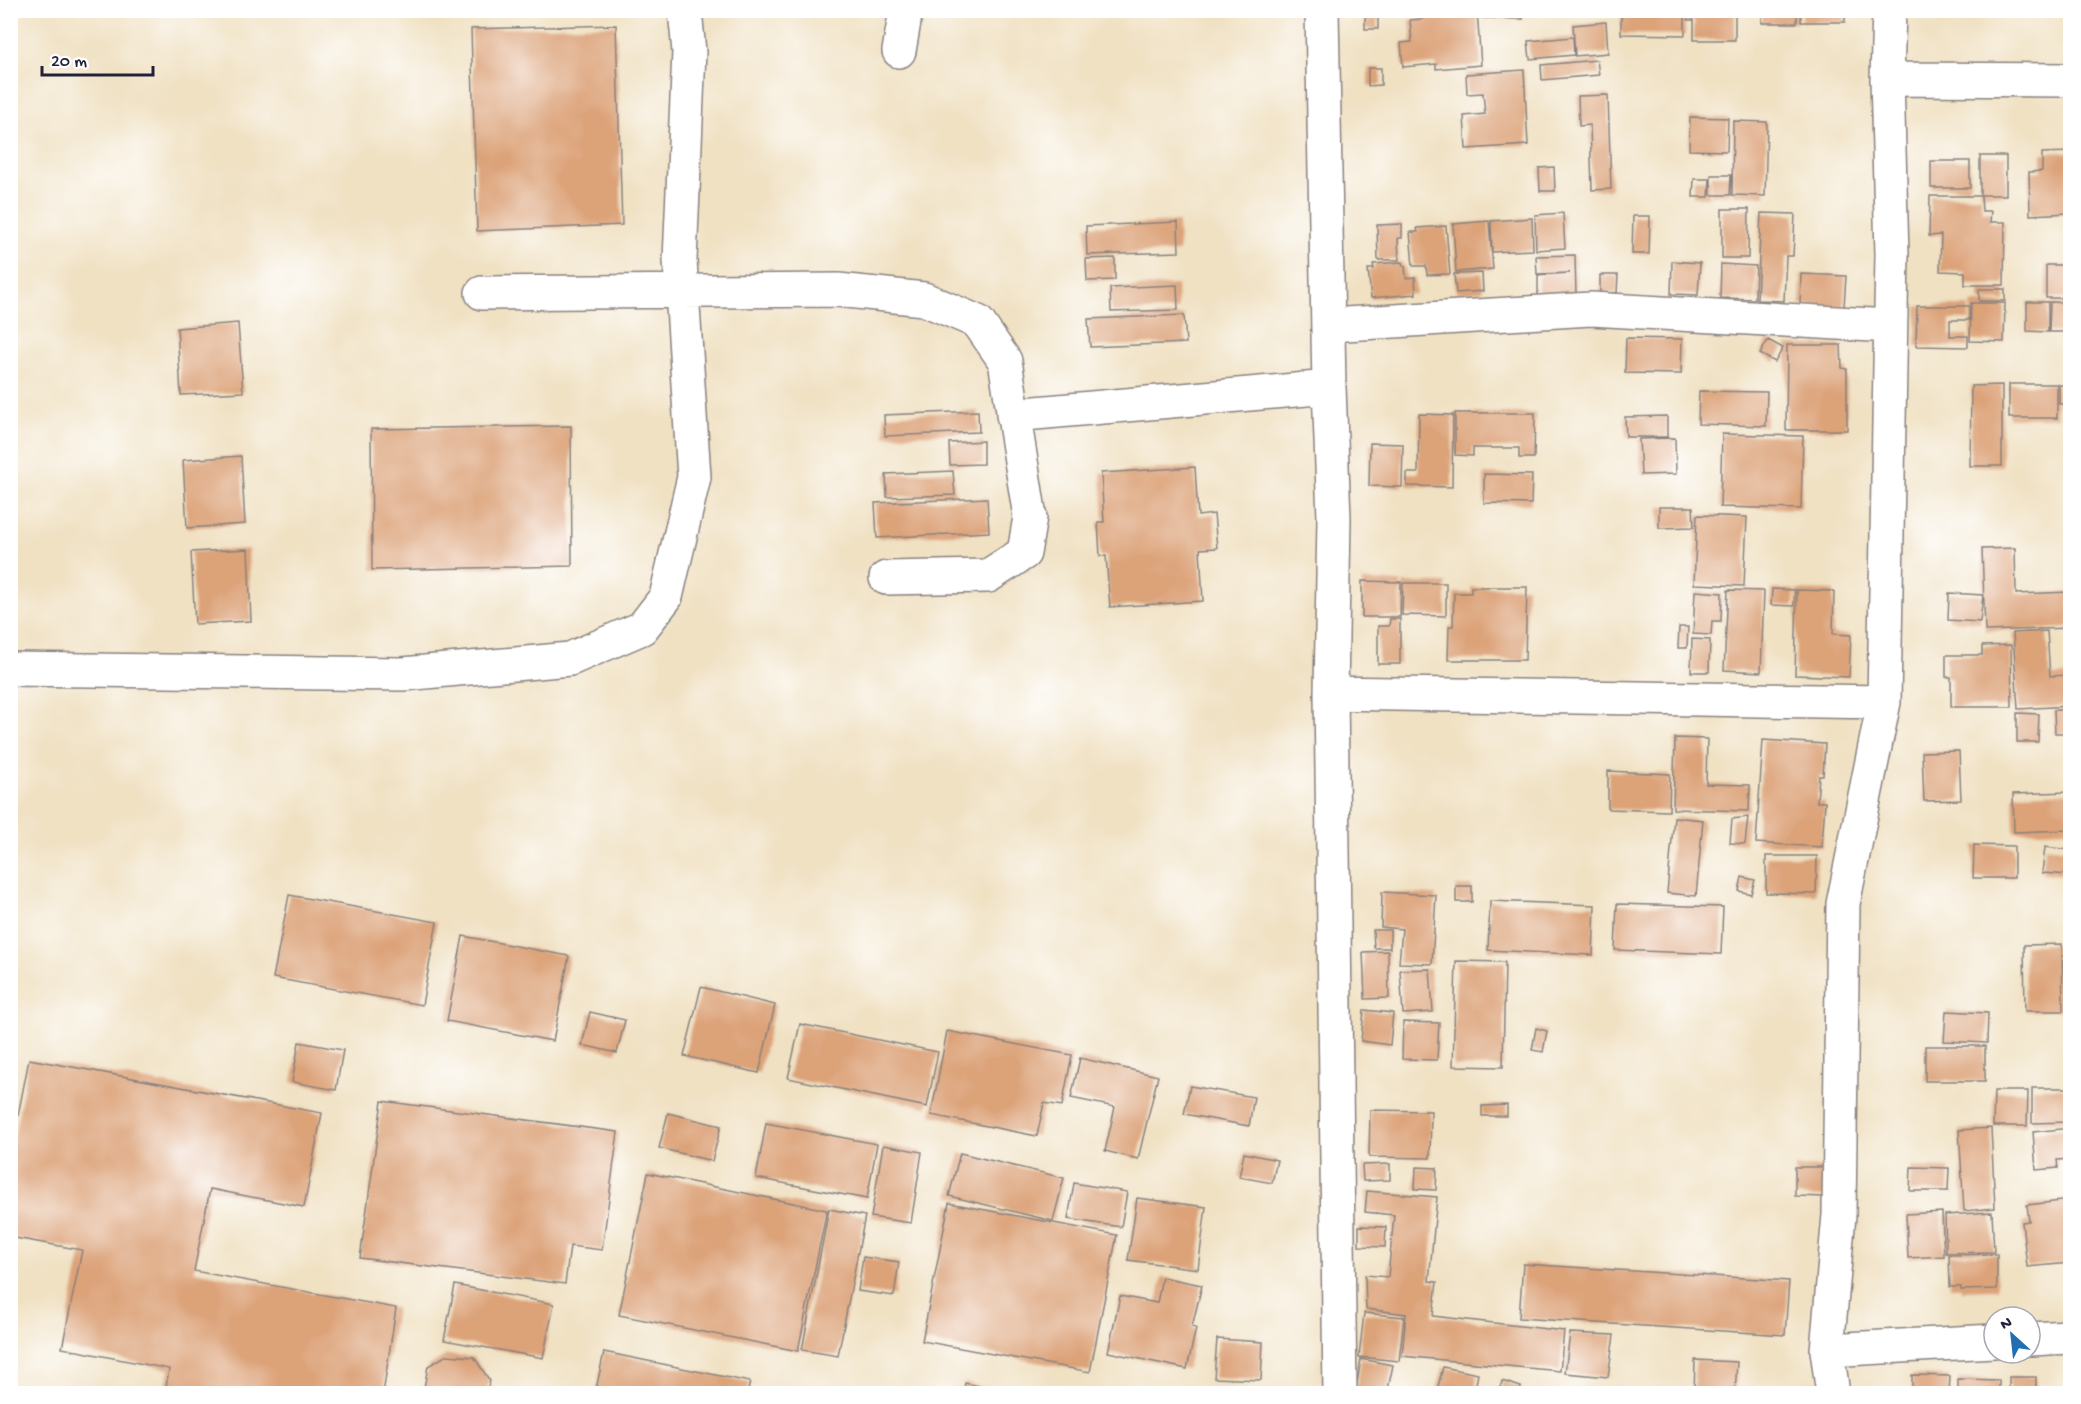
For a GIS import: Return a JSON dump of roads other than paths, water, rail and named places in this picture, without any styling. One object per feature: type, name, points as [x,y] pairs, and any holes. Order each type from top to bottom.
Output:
[{"type":"street","points":[[10,669],[403,674],[570,658],[642,628],[666,597],[694,477],[680,260],[689,52],[685,10]]},
{"type":"street","points":[[899,51],[906,10]]},
{"type":"street","points":[[1322,10],[1329,387],[1334,518],[1331,693],[1340,1394]]},
{"type":"street","points":[[1833,1394],[1827,1350],[1839,1215],[1843,904],[1884,702],[1892,254],[1887,79],[1889,10]]},
{"type":"street","points":[[1887,79],[2070,80]]},
{"type":"street","points":[[482,293],[838,290],[924,299],[978,322],[1005,362],[1030,517],[1024,553],[987,576],[886,578]]},
{"type":"street","points":[[1329,325],[1591,309],[1890,326]]},
{"type":"street","points":[[1013,415],[1329,387]]},
{"type":"street","points":[[1331,693],[1884,702]]},
{"type":"street","points":[[2042,1338],[2070,1337]]},
{"type":"street","points":[[1827,1350],[1982,1342]]}]
